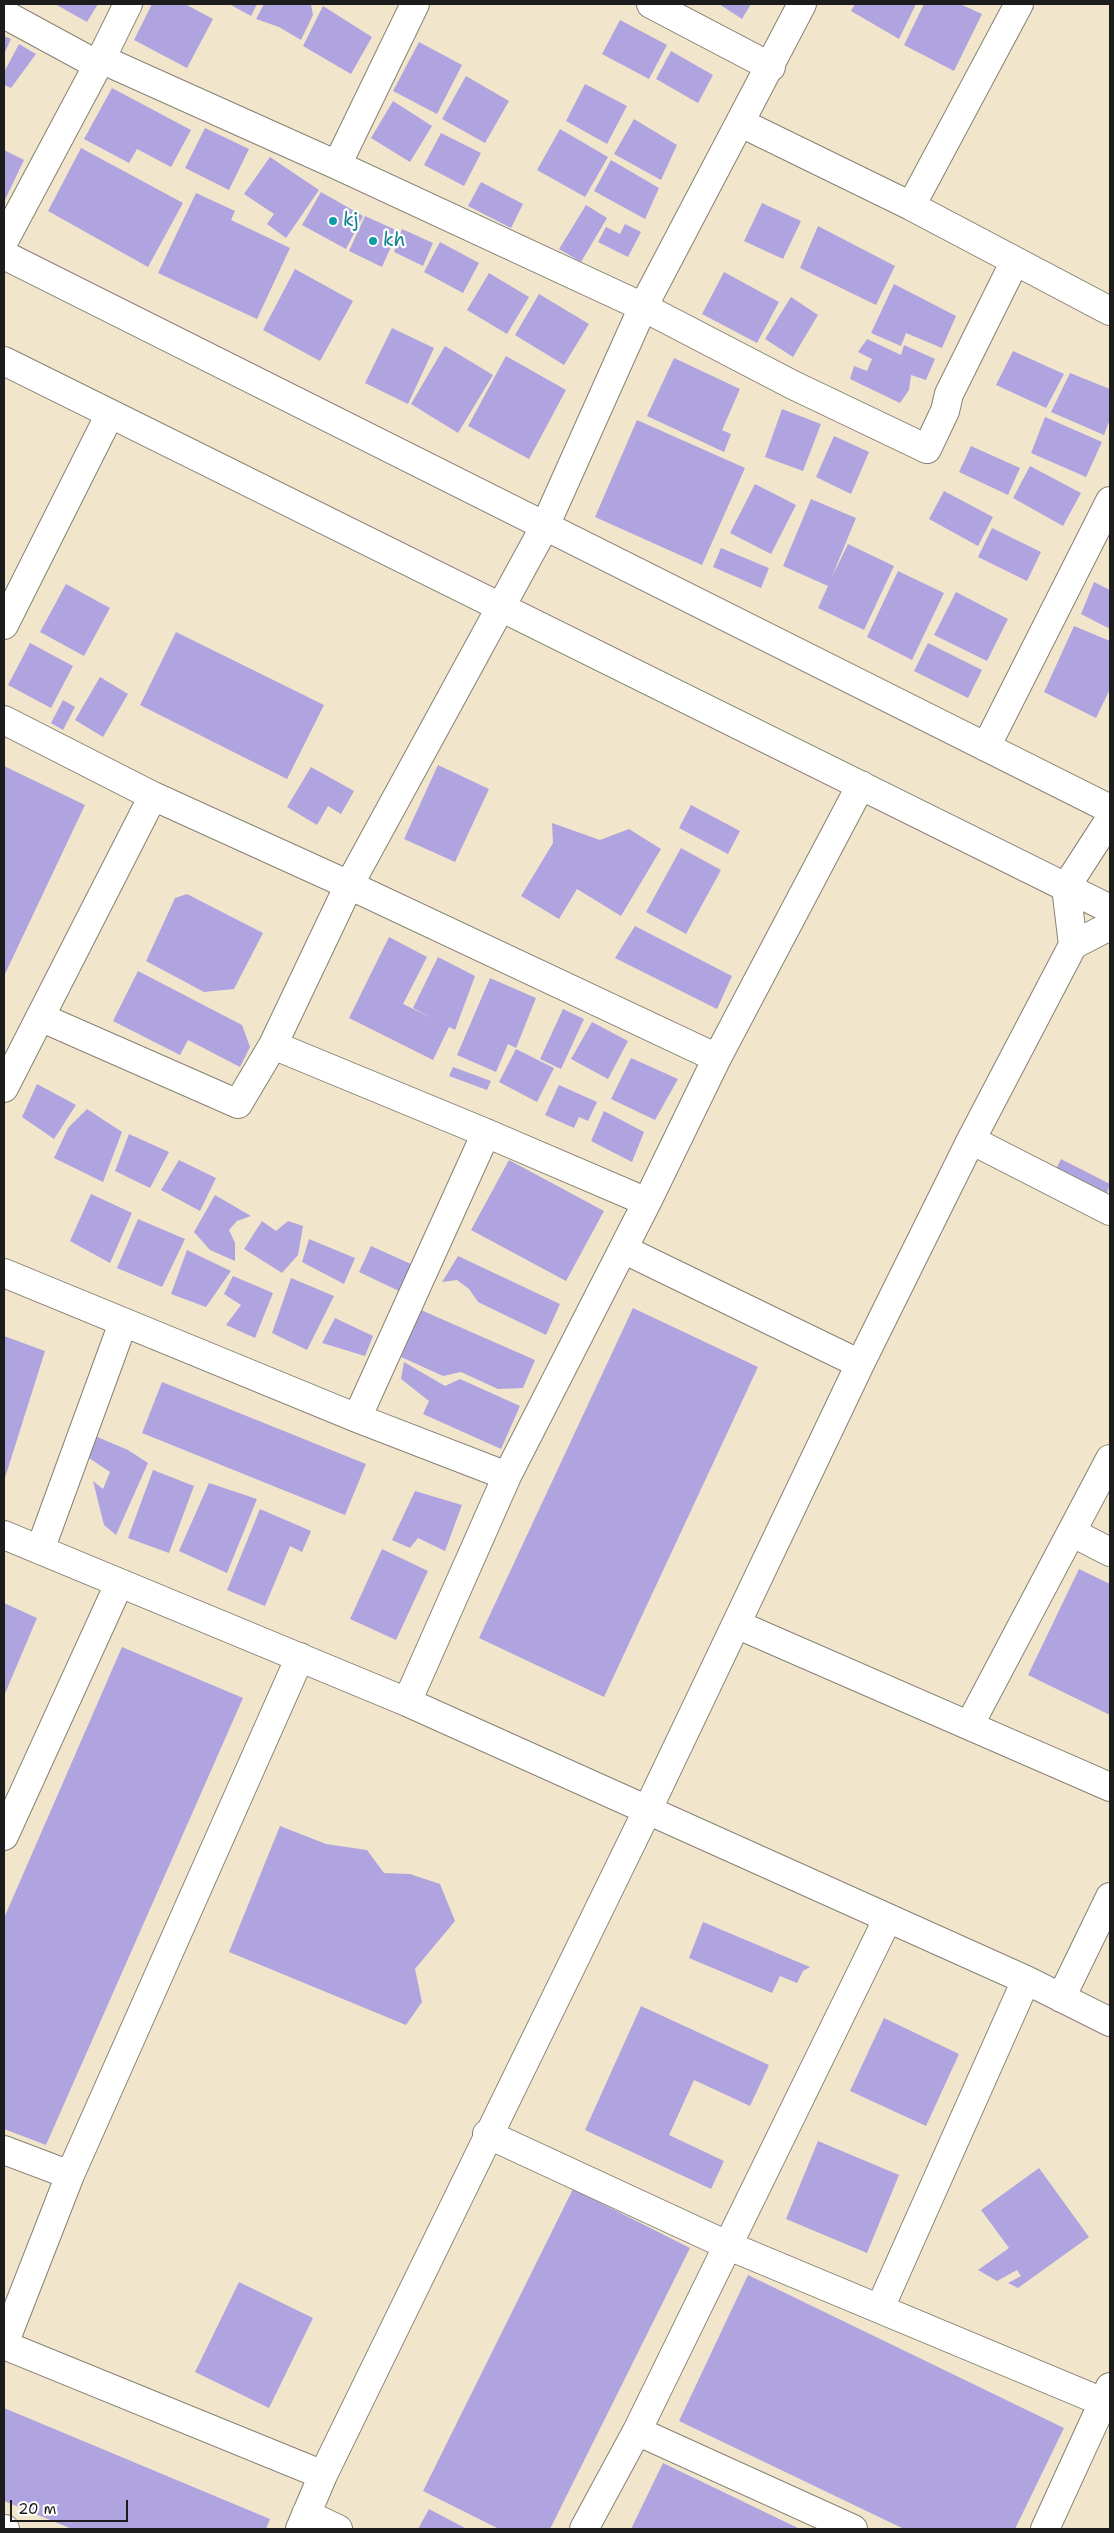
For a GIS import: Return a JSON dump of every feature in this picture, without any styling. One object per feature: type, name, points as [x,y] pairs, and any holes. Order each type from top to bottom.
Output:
[{"type":"street","points":[[4,241],[128,4]]},
{"type":"street","points":[[337,165],[416,4]]},
{"type":"street","points":[[652,4],[771,67]]},
{"type":"street","points":[[40,1017],[238,1104],[273,1044],[349,885],[545,526],[643,307],[771,67],[802,4]]},
{"type":"street","points":[[911,206],[1019,4]]},
{"type":"street","points":[[4,14],[99,62],[337,165],[643,307],[793,385],[927,449],[945,411],[949,394],[1015,261]]},
{"type":"street","points":[[741,123],[911,206],[1110,311]]},
{"type":"street","points":[[4,256],[1110,809]]},
{"type":"street","points":[[4,361],[1110,909]]},
{"type":"street","points":[[4,625],[110,414]]},
{"type":"street","points":[[986,747],[1110,501]]},
{"type":"street","points":[[4,720],[153,796],[349,885],[716,1058]]},
{"type":"street","points":[[407,1702],[507,1476],[646,1202],[716,1058],[861,785]]},
{"type":"street","points":[[4,1088],[153,796]]},
{"type":"street","points":[[338,2529],[303,2522],[323,2475],[487,2134],[647,1811],[860,1364],[971,1140],[1073,945],[1066,887],[1110,819]]},
{"type":"street","points":[[1073,945],[1110,926]]},
{"type":"street","points":[[273,1044],[646,1202]]},
{"type":"street","points":[[357,1418],[486,1133]]},
{"type":"street","points":[[971,1140],[1110,1211]]},
{"type":"street","points":[[622,1249],[860,1364]]},
{"type":"street","points":[[4,1273],[357,1418],[507,1476]]},
{"type":"street","points":[[40,1550],[123,1322]]},
{"type":"street","points":[[970,1724],[1073,1533],[1110,1459]]},
{"type":"street","points":[[1073,1533],[1110,1552]]},
{"type":"street","points":[[4,1535],[407,1702],[1026,1980],[1110,2022]]},
{"type":"street","points":[[4,1836],[9,1808],[119,1584]]},
{"type":"street","points":[[736,1624],[970,1724],[1110,1787]]},
{"type":"street","points":[[300,1657],[70,2175],[4,2345],[323,2475]]},
{"type":"street","points":[[1061,1998],[1110,1897]]},
{"type":"street","points":[[584,2529],[637,2431],[888,1918]]},
{"type":"street","points":[[880,2308],[1026,1980]]},
{"type":"street","points":[[487,2134],[729,2246],[1108,2398],[1045,2529]]},
{"type":"street","points":[[4,2150],[70,2175]]},
{"type":"street","points":[[637,2431],[852,2529]]},
{"type":"building","points":[[55,4],[98,4],[87,22]]},
{"type":"building","points":[[152,4],[185,4],[213,19],[187,68],[134,40]]},
{"type":"building","points":[[229,4],[257,4],[251,16]]},
{"type":"building","points":[[264,4],[311,4],[313,15],[301,40],[279,27],[256,19]]},
{"type":"building","points":[[719,4],[751,4],[742,19]]},
{"type":"building","points":[[855,4],[916,4],[899,39],[851,11]]},
{"type":"building","points":[[924,4],[960,4],[982,14],[954,71],[904,45]]},
{"type":"building","points":[[323,6],[372,37],[351,74],[303,46]]},
{"type":"building","points":[[620,20],[667,45],[649,79],[602,54]]},
{"type":"building","points":[[4,36],[11,39],[4,54]]},
{"type":"building","points":[[419,42],[462,65],[437,114],[393,91]]},
{"type":"building","points":[[19,44],[36,54],[11,88],[4,85],[4,72]]},
{"type":"building","points":[[671,51],[713,75],[698,103],[656,79]]},
{"type":"building","points":[[466,76],[509,101],[485,143],[442,119]]},
{"type":"building","points":[[585,84],[627,106],[607,144],[566,121]]},
{"type":"building","points":[[112,88],[191,130],[171,167],[137,149],[129,163],[84,139]]},
{"type":"building","points":[[393,101],[432,126],[410,162],[371,138]]},
{"type":"building","points":[[634,119],[677,145],[661,180],[614,154]]},
{"type":"building","points":[[205,128],[249,149],[229,190],[185,168]]},
{"type":"building","points":[[560,129],[608,157],[585,197],[537,170]]},
{"type":"building","points":[[441,133],[481,153],[464,186],[424,165]]},
{"type":"building","points":[[81,148],[183,203],[148,267],[48,211]]},
{"type":"building","points":[[4,150],[24,160],[4,202]]},
{"type":"building","points":[[270,157],[319,190],[286,238],[267,224],[274,214],[244,194]]},
{"type":"building","points":[[611,160],[659,188],[645,219],[594,191]]},
{"type":"building","points":[[481,182],[523,204],[511,228],[468,206]]},
{"type":"building","name":"kj","points":[[321,192],[363,216],[346,249],[302,225]]},
{"type":"building","points":[[196,193],[235,211],[231,220],[290,248],[257,319],[158,273]]},
{"type":"building","points":[[762,203],[801,221],[783,259],[744,241]]},
{"type":"building","points":[[586,205],[607,218],[581,262],[559,249]]},
{"type":"building","name":"kh","points":[[365,216],[398,231],[382,267],[349,251]]},
{"type":"building","points":[[625,224],[641,232],[628,257],[598,242],[606,227],[620,234]]},
{"type":"building","points":[[818,226],[895,266],[876,305],[800,268]]},
{"type":"building","points":[[402,229],[433,243],[423,266],[394,252]]},
{"type":"building","points":[[440,242],[479,263],[463,293],[424,272]]},
{"type":"building","points":[[295,269],[353,301],[320,361],[263,330]]},
{"type":"building","points":[[724,272],[779,302],[757,343],[702,314]]},
{"type":"building","points":[[489,273],[529,297],[507,334],[467,310]]},
{"type":"building","points":[[894,284],[956,316],[942,348],[906,333],[901,346],[871,333]]},
{"type":"building","points":[[539,294],[589,324],[564,365],[515,335]]},
{"type":"building","points":[[791,297],[818,315],[793,357],[765,339]]},
{"type":"building","points":[[392,328],[434,348],[408,404],[365,383]]},
{"type":"building","points":[[867,339],[901,355],[904,345],[935,359],[926,380],[911,375],[909,390],[900,403],[850,379],[854,366],[867,371],[872,359],[858,352]]},
{"type":"building","points":[[445,346],[493,375],[458,433],[411,404]]},
{"type":"building","points":[[1013,351],[1064,374],[1046,408],[996,385]]},
{"type":"building","points":[[506,356],[566,390],[529,459],[468,426]]},
{"type":"building","points":[[674,358],[740,389],[722,430],[731,434],[724,452],[647,416]]},
{"type":"building","points":[[1070,373],[1110,389],[1110,419],[1104,435],[1051,412]]},
{"type":"building","points":[[782,409],[821,424],[803,471],[765,457]]},
{"type":"building","points":[[1045,417],[1102,442],[1086,477],[1031,453]]},
{"type":"building","points":[[637,420],[745,468],[702,565],[595,517]]},
{"type":"building","points":[[834,436],[869,452],[851,494],[816,477]]},
{"type":"building","points":[[971,446],[1020,468],[1008,495],[959,472]]},
{"type":"building","points":[[1030,466],[1081,493],[1063,526],[1013,498]]},
{"type":"building","points":[[755,484],[796,505],[771,554],[730,533]]},
{"type":"building","points":[[944,491],[993,517],[978,546],[929,519]]},
{"type":"building","points":[[811,499],[856,518],[831,579],[848,544],[894,566],[864,630],[818,608],[828,586],[783,566]]},
{"type":"building","points":[[992,528],[1041,552],[1027,581],[978,557]]},
{"type":"building","points":[[721,548],[769,568],[761,588],[713,567]]},
{"type":"building","points":[[898,571],[944,593],[912,660],[867,637]]},
{"type":"building","points":[[1094,582],[1110,590],[1110,629],[1081,614]]},
{"type":"building","points":[[66,584],[110,608],[84,656],[40,632]]},
{"type":"building","points":[[956,592],[1008,619],[987,661],[934,635]]},
{"type":"building","points":[[1074,626],[1110,641],[1110,689],[1096,718],[1044,692]]},
{"type":"building","points":[[176,632],[324,705],[287,779],[140,705]]},
{"type":"building","points":[[30,643],[73,666],[51,708],[8,685]]},
{"type":"building","points":[[928,643],[982,670],[968,698],[914,671]]},
{"type":"building","points":[[100,677],[128,694],[103,737],[75,720]]},
{"type":"building","points":[[63,700],[75,707],[63,730],[51,723]]},
{"type":"building","points":[[438,765],[489,789],[455,862],[404,839]]},
{"type":"building","points":[[4,766],[85,805],[4,976]]},
{"type":"building","points":[[311,767],[354,791],[341,814],[328,806],[317,825],[287,807]]},
{"type":"building","points":[[691,805],[740,831],[728,854],[679,828]]},
{"type":"building","points":[[552,823],[600,840],[629,829],[661,849],[621,916],[577,889],[559,919],[521,896],[553,843]]},
{"type":"building","points":[[681,848],[721,870],[686,934],[646,912]]},
{"type":"building","points":[[187,894],[263,933],[234,989],[204,992],[146,961],[175,898]]},
{"type":"building","points":[[635,926],[732,976],[717,1009],[615,958]]},
{"type":"building","points":[[389,937],[427,957],[403,1004],[432,1018],[413,1008],[438,957],[475,976],[455,1030],[449,1027],[433,1060],[349,1018]]},
{"type":"building","points":[[138,971],[242,1025],[250,1047],[240,1067],[188,1040],[180,1055],[113,1021]]},
{"type":"building","points":[[490,978],[536,998],[516,1048],[508,1044],[496,1072],[457,1055]]},
{"type":"building","points":[[563,1009],[584,1019],[561,1069],[540,1059]]},
{"type":"building","points":[[592,1022],[628,1041],[608,1079],[571,1059]]},
{"type":"building","points":[[516,1049],[554,1068],[537,1102],[499,1082]]},
{"type":"building","points":[[631,1058],[678,1079],[655,1120],[611,1099]]},
{"type":"building","points":[[453,1067],[491,1081],[487,1090],[449,1076]]},
{"type":"building","points":[[37,1084],[76,1105],[54,1139],[22,1117]]},
{"type":"building","points":[[559,1085],[597,1102],[588,1121],[579,1117],[574,1128],[545,1115]]},
{"type":"building","points":[[87,1109],[122,1132],[103,1182],[54,1158],[68,1128]]},
{"type":"building","points":[[604,1111],[644,1132],[632,1162],[591,1141]]},
{"type":"building","points":[[129,1134],[169,1152],[150,1188],[115,1171]]},
{"type":"building","points":[[1061,1159],[1110,1184],[1104,1201],[1053,1175]]},
{"type":"building","points":[[179,1160],[216,1178],[200,1211],[161,1190]]},
{"type":"building","points":[[509,1160],[604,1211],[566,1281],[471,1230]]},
{"type":"building","points":[[91,1194],[132,1213],[110,1263],[70,1241]]},
{"type":"building","points":[[215,1195],[251,1216],[237,1221],[229,1230],[235,1243],[235,1261],[210,1250],[194,1232]]},
{"type":"building","points":[[138,1219],[185,1239],[162,1287],[117,1268]]},
{"type":"building","points":[[262,1221],[276,1231],[288,1221],[303,1226],[298,1255],[282,1273],[244,1249]]},
{"type":"building","points":[[309,1239],[355,1258],[344,1284],[302,1262]]},
{"type":"building","points":[[371,1246],[411,1264],[399,1291],[359,1272]]},
{"type":"building","points":[[187,1250],[231,1271],[206,1307],[171,1294]]},
{"type":"building","points":[[458,1256],[560,1304],[546,1335],[478,1302],[469,1289],[457,1280],[442,1282]]},
{"type":"building","points":[[233,1276],[273,1293],[255,1338],[226,1325],[241,1305],[224,1294]]},
{"type":"building","points":[[291,1278],[334,1296],[307,1350],[272,1333]]},
{"type":"building","points":[[633,1308],[758,1367],[604,1697],[479,1638]]},
{"type":"building","points":[[421,1310],[535,1360],[523,1388],[498,1389],[461,1372],[443,1376],[401,1357]]},
{"type":"building","points":[[335,1318],[373,1336],[365,1356],[322,1343]]},
{"type":"building","points":[[4,1336],[45,1351],[4,1481]]},
{"type":"building","points":[[404,1362],[445,1386],[460,1379],[520,1406],[501,1449],[423,1414],[429,1401],[401,1379]]},
{"type":"building","points":[[162,1382],[366,1464],[345,1515],[142,1433]]},
{"type":"building","points":[[95,1436],[128,1450],[148,1463],[116,1535],[104,1525],[93,1481],[103,1489],[110,1472],[89,1458]]},
{"type":"building","points":[[153,1470],[194,1486],[169,1553],[128,1538]]},
{"type":"building","points":[[209,1483],[257,1499],[227,1573],[179,1551]]},
{"type":"building","points":[[415,1491],[462,1505],[445,1551],[418,1538],[410,1548],[392,1540]]},
{"type":"building","points":[[260,1509],[311,1531],[302,1552],[290,1546],[265,1606],[227,1590]]},
{"type":"building","points":[[382,1549],[428,1571],[396,1640],[350,1619]]},
{"type":"building","points":[[1079,1569],[1110,1584],[1110,1715],[1028,1675]]},
{"type":"building","points":[[4,1603],[37,1618],[4,1696]]},
{"type":"building","points":[[122,1647],[243,1698],[46,2145],[4,2129],[4,1918]]},
{"type":"building","points":[[280,1826],[326,1844],[367,1850],[384,1873],[410,1874],[440,1884],[455,1921],[415,1969],[422,2002],[406,2025],[229,1952]]},
{"type":"building","points":[[703,1922],[810,1967],[803,1971],[797,1983],[780,1976],[772,1993],[689,1958]]},
{"type":"building","points":[[641,2006],[769,2065],[750,2106],[694,2080],[669,2135],[724,2161],[711,2189],[585,2130]]},
{"type":"building","points":[[884,2018],[959,2054],[926,2126],[850,2091]]},
{"type":"building","points":[[818,2141],[899,2175],[867,2253],[786,2219]]},
{"type":"building","points":[[1039,2168],[1089,2237],[1018,2288],[1008,2283],[1021,2276],[1017,2270],[997,2281],[978,2270],[1009,2248],[981,2210]]},
{"type":"building","points":[[573,2189],[690,2248],[550,2529],[499,2529],[423,2491]]},
{"type":"building","points":[[748,2275],[1064,2428],[1015,2529],[904,2529],[679,2421]]},
{"type":"building","points":[[239,2282],[313,2318],[269,2408],[195,2372]]},
{"type":"building","points":[[4,2408],[270,2519],[266,2529],[72,2529],[4,2501]]},
{"type":"building","points":[[663,2463],[800,2529],[631,2529]]},
{"type":"building","points":[[429,2509],[467,2529],[418,2529]]},
{"type":"place","name":"kj","points":[[333,221]]},
{"type":"place","name":"kh","points":[[373,241]]}]
